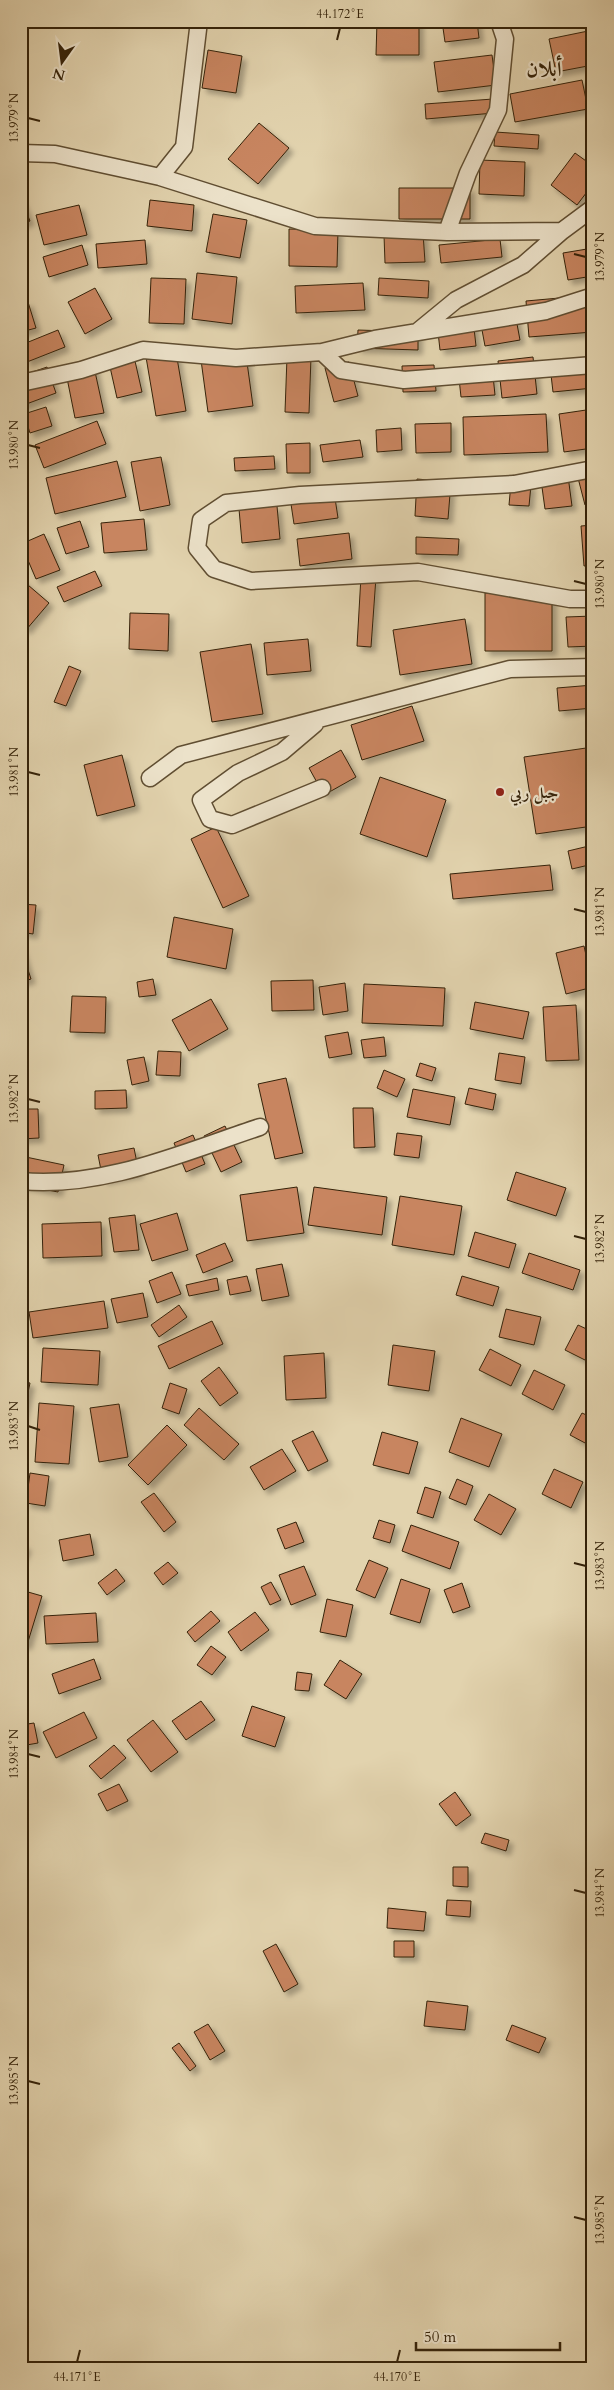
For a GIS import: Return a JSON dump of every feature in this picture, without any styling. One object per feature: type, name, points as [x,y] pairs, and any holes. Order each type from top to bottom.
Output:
[{"type":"street","points":[[160,177],[184,147],[199,21]]},
{"type":"street","points":[[447,232],[468,173],[498,110],[505,39],[499,21]]},
{"type":"street","points":[[21,153],[55,154],[160,177],[315,226],[447,232],[562,230]]},
{"type":"street","points":[[415,334],[456,300],[523,265],[562,230],[593,208]]},
{"type":"street","points":[[21,382],[82,370],[143,350],[236,358],[322,352],[375,340],[546,310],[593,296]]},
{"type":"street","points":[[322,352],[341,370],[404,380],[593,365]]},
{"type":"street","points":[[593,469],[514,484],[300,496],[226,503],[201,520],[197,548],[214,569],[250,582],[418,572],[570,599],[593,599]]},
{"type":"street","points":[[150,778],[181,755],[510,669],[593,667]]},
{"type":"street","points":[[318,720],[282,752],[238,773],[201,800],[210,819],[232,825],[322,788]]},
{"type":"street","points":[[21,1181],[50,1184],[104,1175],[162,1160],[260,1127]]},
{"type":"building","points":[[377,21],[419,21],[419,55],[376,55]]},
{"type":"building","points":[[442,21],[477,21],[479,38],[445,42]]},
{"type":"building","points":[[593,30],[593,65],[556,72],[549,39]]},
{"type":"building","points":[[208,50],[242,56],[236,93],[202,88]]},
{"type":"building","points":[[492,55],[496,85],[438,92],[434,62]]},
{"type":"building","points":[[582,80],[588,109],[515,122],[510,94]]},
{"type":"building","points":[[493,99],[494,113],[426,119],[425,104]]},
{"type":"building","points":[[259,123],[289,148],[258,184],[228,159]]},
{"type":"building","points":[[495,132],[539,135],[538,149],[494,146]]},
{"type":"building","points":[[575,153],[593,166],[593,184],[577,205],[551,185]]},
{"type":"building","points":[[480,160],[525,162],[524,196],[479,194]]},
{"type":"building","points":[[399,188],[470,188],[470,219],[399,219]]},
{"type":"building","points":[[21,199],[30,221],[21,224]]},
{"type":"building","points":[[150,200],[194,205],[192,231],[147,226]]},
{"type":"building","points":[[79,205],[87,235],[44,245],[36,215]]},
{"type":"building","points":[[213,214],[247,220],[240,258],[206,252]]},
{"type":"building","points":[[289,229],[338,230],[337,267],[289,266]]},
{"type":"building","points":[[423,233],[425,262],[385,263],[384,235]]},
{"type":"building","points":[[500,239],[502,257],[441,263],[439,245]]},
{"type":"building","points":[[145,240],[147,264],[98,268],[96,244]]},
{"type":"building","points":[[82,245],[88,265],[49,277],[43,257]]},
{"type":"building","points":[[593,248],[593,276],[568,280],[563,253]]},
{"type":"building","points":[[197,273],[237,277],[232,324],[192,319]]},
{"type":"building","points":[[151,278],[186,279],[184,324],[149,323]]},
{"type":"building","points":[[379,278],[429,281],[428,298],[378,295]]},
{"type":"building","points":[[363,283],[365,310],[296,313],[295,286]]},
{"type":"building","points":[[95,288],[112,319],[85,334],[68,302]]},
{"type":"building","points":[[593,295],[593,332],[529,337],[526,301]]},
{"type":"building","points":[[28,302],[36,328],[21,332],[21,304]]},
{"type":"building","points":[[514,308],[520,340],[485,346],[479,314]]},
{"type":"building","points":[[473,319],[476,346],[440,350],[437,323]]},
{"type":"building","points":[[58,330],[65,347],[27,362],[21,345]]},
{"type":"building","points":[[358,330],[418,332],[418,350],[357,348]]},
{"type":"building","points":[[176,352],[186,411],[156,416],[146,357]]},
{"type":"building","points":[[246,355],[253,406],[208,412],[201,360]]},
{"type":"building","points":[[287,357],[311,357],[309,413],[285,412]]},
{"type":"building","points":[[533,357],[537,394],[502,398],[498,361]]},
{"type":"building","points":[[135,361],[142,392],[117,398],[110,367]]},
{"type":"building","points":[[349,362],[358,396],[334,402],[325,368]]},
{"type":"building","points":[[593,362],[593,388],[553,392],[550,366]]},
{"type":"building","points":[[434,365],[436,391],[403,392],[402,366]]},
{"type":"building","points":[[492,366],[495,395],[461,397],[458,369]]},
{"type":"building","points":[[47,367],[56,393],[21,406],[21,376]]},
{"type":"building","points":[[94,367],[104,413],[75,418],[66,373]]},
{"type":"building","points":[[46,407],[52,426],[30,433],[24,414]]},
{"type":"building","points":[[593,409],[593,448],[564,452],[559,414]]},
{"type":"building","points":[[546,414],[548,452],[464,455],[463,417]]},
{"type":"building","points":[[97,421],[106,444],[44,468],[35,445]]},
{"type":"building","points":[[451,423],[451,452],[416,453],[415,424]]},
{"type":"building","points":[[401,428],[402,450],[377,452],[376,430]]},
{"type":"building","points":[[360,440],[363,457],[323,462],[320,445]]},
{"type":"building","points":[[310,443],[310,473],[287,473],[286,444]]},
{"type":"building","points":[[274,456],[275,469],[235,471],[234,458]]},
{"type":"building","points":[[161,457],[170,505],[140,511],[131,462]]},
{"type":"building","points":[[117,461],[126,497],[55,514],[46,478]]},
{"type":"building","points":[[593,470],[593,503],[585,505],[577,474]]},
{"type":"building","points":[[568,476],[572,506],[545,509],[541,480]]},
{"type":"building","points":[[417,479],[451,482],[448,519],[415,516]]},
{"type":"building","points":[[511,483],[531,485],[529,506],[509,505]]},
{"type":"building","points":[[335,498],[338,518],[294,524],[291,504]]},
{"type":"building","points":[[277,506],[280,539],[242,543],[239,509]]},
{"type":"building","points":[[144,519],[147,550],[104,553],[101,523]]},
{"type":"building","points":[[80,521],[89,547],[66,554],[57,528]]},
{"type":"building","points":[[593,525],[593,565],[584,566],[581,526]]},
{"type":"building","points":[[349,533],[352,559],[300,566],[297,539]]},
{"type":"building","points":[[44,534],[60,570],[36,579],[21,544]]},
{"type":"building","points":[[416,537],[459,539],[458,555],[416,554]]},
{"type":"building","points":[[95,571],[102,586],[64,602],[57,587]]},
{"type":"building","points":[[361,576],[376,577],[371,647],[357,646]]},
{"type":"building","points":[[21,579],[49,603],[26,630],[21,625]]},
{"type":"building","points":[[485,593],[552,593],[552,651],[485,651]]},
{"type":"building","points":[[130,613],[169,614],[168,651],[129,649]]},
{"type":"building","points":[[593,616],[593,646],[568,647],[566,617]]},
{"type":"building","points":[[465,619],[472,664],[400,675],[393,630]]},
{"type":"building","points":[[308,639],[311,671],[267,675],[264,643]]},
{"type":"building","points":[[251,644],[263,714],[212,722],[200,652]]},
{"type":"building","points":[[69,666],[81,671],[66,706],[54,702]]},
{"type":"building","points":[[593,685],[593,708],[559,711],[557,688]]},
{"type":"building","points":[[412,706],[424,741],[362,760],[351,725]]},
{"type":"building","points":[[593,747],[593,826],[536,834],[524,757]]},
{"type":"building","points":[[341,750],[356,777],[324,795],[309,768]]},
{"type":"building","points":[[122,755],[135,806],[97,816],[84,765]]},
{"type":"building","points":[[380,777],[446,800],[427,857],[360,834]]},
{"type":"building","points":[[216,827],[249,896],[223,908],[191,839]]},
{"type":"building","points":[[593,845],[593,864],[572,869],[568,851]]},
{"type":"building","points":[[550,865],[553,890],[453,899],[450,874]]},
{"type":"building","points":[[21,904],[36,905],[33,934],[21,932]]},
{"type":"building","points":[[174,917],[233,929],[226,969],[167,957]]},
{"type":"building","points":[[584,946],[593,987],[566,994],[556,953]]},
{"type":"building","points":[[21,948],[31,979],[21,982]]},
{"type":"building","points":[[153,979],[156,995],[139,997],[137,982]]},
{"type":"building","points":[[313,980],[314,1010],[272,1011],[271,981]]},
{"type":"building","points":[[345,983],[348,1011],[323,1015],[319,987]]},
{"type":"building","points":[[364,984],[445,988],[443,1026],[362,1023]]},
{"type":"building","points":[[72,996],[106,997],[105,1033],[70,1032]]},
{"type":"building","points":[[211,999],[228,1029],[189,1051],[172,1020]]},
{"type":"building","points":[[475,1002],[529,1012],[523,1039],[470,1029]]},
{"type":"building","points":[[576,1005],[579,1060],[546,1061],[543,1007]]},
{"type":"building","points":[[348,1032],[352,1054],[329,1058],[325,1036]]},
{"type":"building","points":[[384,1037],[386,1056],[364,1058],[361,1040]]},
{"type":"building","points":[[158,1051],[181,1052],[180,1076],[156,1075]]},
{"type":"building","points":[[499,1053],[525,1057],[521,1084],[495,1080]]},
{"type":"building","points":[[144,1057],[149,1081],[132,1085],[127,1060]]},
{"type":"building","points":[[420,1063],[436,1068],[432,1081],[416,1076]]},
{"type":"building","points":[[384,1070],[405,1079],[397,1097],[377,1088]]},
{"type":"building","points":[[286,1078],[303,1153],[275,1159],[258,1084]]},
{"type":"building","points":[[469,1088],[496,1094],[493,1110],[465,1104]]},
{"type":"building","points":[[413,1089],[455,1097],[450,1125],[407,1117]]},
{"type":"building","points":[[126,1090],[127,1108],[95,1109],[95,1091]]},
{"type":"building","points":[[353,1108],[373,1108],[375,1147],[354,1148]]},
{"type":"building","points":[[21,1109],[38,1109],[39,1138],[21,1139]]},
{"type":"building","points":[[225,1126],[242,1162],[221,1172],[204,1136]]},
{"type":"building","points":[[397,1133],[422,1136],[419,1158],[394,1155]]},
{"type":"building","points":[[193,1135],[205,1164],[186,1172],[174,1143]]},
{"type":"building","points":[[134,1148],[139,1173],[103,1180],[98,1155]]},
{"type":"building","points":[[21,1156],[64,1165],[58,1192],[21,1185]]},
{"type":"building","points":[[516,1172],[566,1188],[556,1216],[507,1200]]},
{"type":"building","points":[[297,1187],[304,1233],[247,1241],[240,1195]]},
{"type":"building","points":[[314,1187],[387,1197],[382,1235],[308,1225]]},
{"type":"building","points":[[590,1187],[593,1187],[593,1232],[587,1232]]},
{"type":"building","points":[[400,1196],[462,1206],[454,1255],[392,1245]]},
{"type":"building","points":[[177,1213],[188,1250],[152,1261],[140,1224]]},
{"type":"building","points":[[135,1215],[139,1250],[114,1252],[109,1218]]},
{"type":"building","points":[[101,1222],[102,1256],[43,1258],[42,1224]]},
{"type":"building","points":[[475,1232],[516,1244],[509,1268],[468,1256]]},
{"type":"building","points":[[225,1243],[233,1261],[203,1273],[196,1255]]},
{"type":"building","points":[[529,1253],[580,1270],[573,1290],[522,1273]]},
{"type":"building","points":[[592,1258],[593,1298],[590,1298]]},
{"type":"building","points":[[282,1264],[289,1296],[262,1301],[256,1269]]},
{"type":"building","points":[[172,1272],[181,1294],[157,1303],[149,1281]]},
{"type":"building","points":[[247,1276],[251,1291],[230,1295],[227,1280]]},
{"type":"building","points":[[462,1276],[499,1287],[493,1306],[456,1295]]},
{"type":"building","points":[[217,1278],[219,1290],[189,1296],[186,1285]]},
{"type":"building","points":[[143,1293],[148,1317],[117,1323],[111,1299]]},
{"type":"building","points":[[104,1301],[108,1328],[33,1338],[29,1312]]},
{"type":"building","points":[[179,1305],[187,1317],[159,1337],[151,1325]]},
{"type":"building","points":[[506,1309],[541,1317],[534,1345],[499,1337]]},
{"type":"building","points":[[212,1321],[223,1344],[169,1369],[158,1346]]},
{"type":"building","points":[[578,1325],[593,1332],[593,1364],[565,1350]]},
{"type":"building","points":[[393,1345],[435,1351],[429,1391],[388,1385]]},
{"type":"building","points":[[43,1348],[100,1351],[98,1385],[41,1382]]},
{"type":"building","points":[[490,1349],[521,1365],[511,1386],[479,1370]]},
{"type":"building","points":[[324,1353],[326,1398],[286,1400],[284,1356]]},
{"type":"building","points":[[219,1367],[238,1393],[220,1406],[201,1381]]},
{"type":"building","points":[[534,1370],[565,1385],[553,1410],[522,1394]]},
{"type":"building","points":[[21,1381],[30,1383],[22,1421],[21,1421]]},
{"type":"building","points":[[170,1383],[187,1389],[179,1414],[162,1408]]},
{"type":"building","points":[[39,1403],[74,1406],[69,1464],[35,1462]]},
{"type":"building","points":[[119,1404],[128,1457],[99,1462],[90,1408]]},
{"type":"building","points":[[199,1408],[239,1444],[224,1460],[184,1425]]},
{"type":"building","points":[[582,1413],[593,1418],[593,1432],[587,1444],[570,1435]]},
{"type":"building","points":[[461,1418],[502,1434],[489,1467],[449,1452]]},
{"type":"building","points":[[167,1425],[187,1445],[148,1485],[128,1465]]},
{"type":"building","points":[[313,1431],[328,1461],[308,1471],[292,1441]]},
{"type":"building","points":[[382,1432],[418,1442],[409,1474],[373,1465]]},
{"type":"building","points":[[282,1449],[296,1471],[264,1490],[250,1467]]},
{"type":"building","points":[[554,1469],[583,1482],[571,1508],[542,1494]]},
{"type":"building","points":[[30,1473],[49,1476],[45,1506],[26,1503]]},
{"type":"building","points":[[457,1479],[473,1486],[466,1505],[449,1498]]},
{"type":"building","points":[[425,1487],[441,1492],[433,1518],[417,1513]]},
{"type":"building","points":[[154,1493],[176,1522],[164,1532],[141,1502]]},
{"type":"building","points":[[489,1494],[516,1509],[501,1535],[474,1520]]},
{"type":"building","points":[[379,1520],[395,1525],[390,1543],[373,1538]]},
{"type":"building","points":[[296,1522],[304,1542],[285,1549],[277,1529]]},
{"type":"building","points":[[411,1525],[459,1542],[450,1569],[402,1551]]},
{"type":"building","points":[[90,1534],[94,1555],[63,1561],[59,1540]]},
{"type":"building","points":[[21,1544],[27,1547],[21,1559]]},
{"type":"building","points":[[369,1560],[388,1568],[375,1598],[356,1590]]},
{"type":"building","points":[[168,1562],[178,1573],[163,1585],[154,1573]]},
{"type":"building","points":[[304,1566],[316,1595],[291,1605],[279,1575]]},
{"type":"building","points":[[116,1569],[125,1581],[107,1595],[98,1583]]},
{"type":"building","points":[[401,1579],[430,1589],[420,1623],[390,1614]]},
{"type":"building","points":[[271,1582],[281,1600],[270,1605],[261,1587]]},
{"type":"building","points":[[462,1583],[470,1607],[453,1613],[444,1590]]},
{"type":"building","points":[[21,1590],[42,1596],[27,1645],[21,1644]]},
{"type":"building","points":[[327,1599],[353,1605],[346,1637],[320,1632]]},
{"type":"building","points":[[211,1611],[220,1621],[195,1642],[187,1632]]},
{"type":"building","points":[[255,1612],[269,1630],[241,1651],[228,1632]]},
{"type":"building","points":[[96,1613],[98,1642],[46,1644],[44,1616]]},
{"type":"building","points":[[211,1646],[226,1657],[212,1675],[197,1665]]},
{"type":"building","points":[[94,1659],[101,1679],[59,1694],[52,1674]]},
{"type":"building","points":[[340,1660],[362,1674],[346,1699],[324,1685]]},
{"type":"building","points":[[297,1672],[312,1674],[309,1691],[295,1690]]},
{"type":"building","points":[[201,1701],[215,1720],[186,1740],[172,1721]]},
{"type":"building","points":[[252,1706],[285,1717],[275,1747],[242,1736]]},
{"type":"building","points":[[84,1712],[97,1738],[56,1758],[43,1732]]},
{"type":"building","points":[[153,1720],[178,1752],[151,1772],[127,1740]]},
{"type":"building","points":[[34,1723],[38,1743],[21,1746],[21,1725]]},
{"type":"building","points":[[114,1745],[126,1758],[101,1779],[89,1766]]},
{"type":"building","points":[[119,1784],[128,1801],[107,1811],[98,1794]]},
{"type":"building","points":[[455,1792],[471,1815],[456,1826],[439,1804]]},
{"type":"building","points":[[485,1833],[509,1840],[506,1851],[481,1843]]},
{"type":"building","points":[[453,1867],[468,1867],[468,1887],[453,1886]]},
{"type":"building","points":[[447,1900],[471,1901],[470,1917],[446,1915]]},
{"type":"building","points":[[388,1908],[426,1912],[424,1931],[387,1928]]},
{"type":"building","points":[[394,1941],[414,1941],[414,1957],[394,1957]]},
{"type":"building","points":[[276,1944],[298,1984],[284,1992],[263,1951]]},
{"type":"building","points":[[427,2001],[468,2006],[465,2030],[424,2026]]},
{"type":"building","points":[[208,2024],[225,2051],[210,2060],[194,2032]]},
{"type":"building","points":[[512,2025],[546,2038],[539,2053],[506,2040]]},
{"type":"building","points":[[179,2043],[196,2066],[190,2071],[172,2048]]},
{"type":"place","name":"جبل ربي","points":[[500,792]]},
{"type":"district","name":"أبلان","points":[[544,69]]}]
